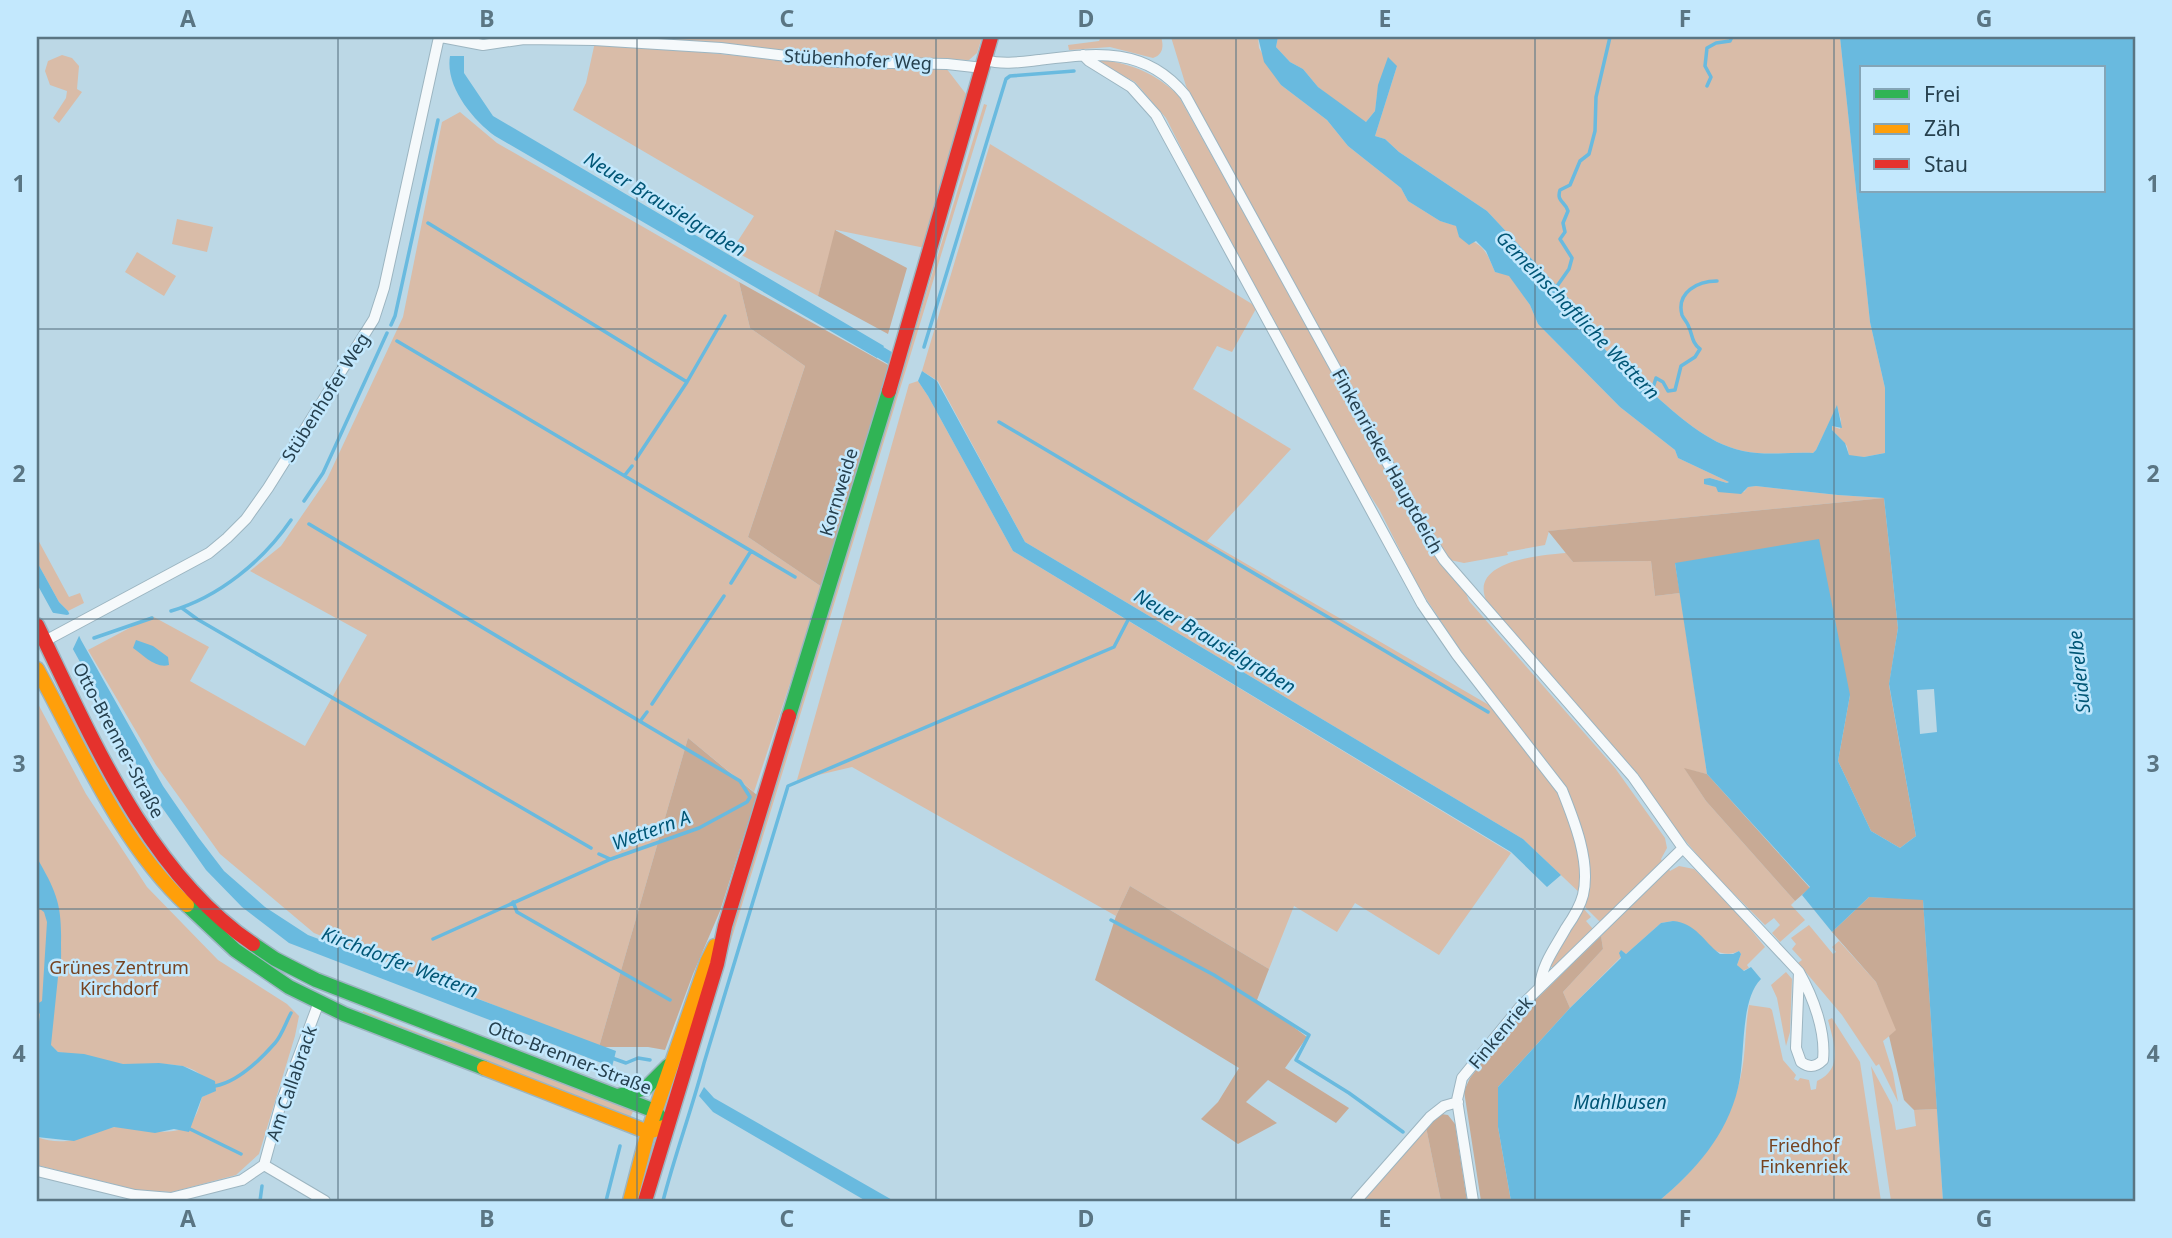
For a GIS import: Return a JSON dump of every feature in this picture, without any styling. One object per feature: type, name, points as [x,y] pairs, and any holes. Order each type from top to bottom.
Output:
[{"type":"main road","name":"Kornweide","points":[[645,1201],[717,964],[725,926],[907,333],[991,37]]},
{"type":"main road","name":"Otto-Brenner-Straße","points":[[37,625],[88,729],[146,833],[172,868],[205,904],[244,939],[275,959],[326,984],[655,1111],[667,1126]]},
{"type":"main road","name":"Otto-Brenner-Straße","points":[[37,669],[126,832],[162,880],[235,950],[276,979],[319,1002],[649,1132]]},
{"type":"main road","name":"Kornweide","points":[[630,1201],[655,1111],[707,962],[725,926]]},
{"type":"main road","points":[[319,1002],[326,984]]},
{"type":"main road","points":[[617,1097],[646,1088],[663,1073],[675,1056]]},
{"type":"main road","points":[[649,1132],[667,1126]]},
{"type":"street","name":"Stübenhofer Weg","points":[[46,640],[209,553],[246,519],[281,468],[374,319],[384,288],[440,37],[482,45],[524,38],[594,40],[721,48],[836,62],[984,64]]},
{"type":"street","name":"Finkenrieker Hauptdeich","points":[[1083,55],[1131,87],[1156,115],[1422,604],[1457,655],[1562,790],[1581,853],[1585,885],[1575,915],[1544,965],[1540,986]]},
{"type":"street","name":"Finkenrieker Hauptdeich","points":[[984,64],[1108,55],[1140,61],[1164,73],[1185,95],[1434,547],[1633,777],[1683,848],[1799,972],[1810,992],[1822,1039],[1823,1060],[1819,1065],[1812,1066],[1801,1062],[1796,1048],[1799,972]]},
{"type":"street","name":"Finkenriek","points":[[1458,1102],[1458,1088],[1462,1078],[1520,1007],[1683,848]]},
{"type":"street","name":"Am Callabrack","points":[[264,1165],[281,1103],[319,1002]]},
{"type":"street","points":[[1356,1201],[1430,1116],[1444,1106],[1458,1102],[1473,1201]]},
{"type":"street","points":[[37,1171],[135,1195],[171,1198],[243,1180],[264,1165],[325,1201]]},
{"type":"green space","points":[[642,37],[982,37],[977,53],[969,60],[836,56]]},
{"type":"green space","points":[[1101,37],[1161,37],[1161,52],[1153,58],[1110,47],[1069,50],[1068,45],[1099,41]]},
{"type":"green space","points":[[1171,37],[1258,37],[1259,48],[1281,85],[1327,120],[1348,146],[1401,188],[1408,201],[1440,221],[1457,226],[1459,237],[1479,245],[1495,272],[1509,275],[1530,305],[1538,324],[1620,407],[1675,450],[1678,458],[1729,482],[1710,478],[1707,485],[1744,492],[1748,487],[1756,486],[1884,498],[1549,531],[1545,545],[1464,563],[1450,560],[1428,527],[1192,98]]},
{"type":"green space","points":[[1278,37],[1840,37],[1870,322],[1885,388],[1885,453],[1864,457],[1849,456],[1847,446],[1832,430],[1832,426],[1840,429],[1841,420],[1837,406],[1813,453],[1769,454],[1743,451],[1717,442],[1693,427],[1611,356],[1595,337],[1584,315],[1487,211],[1399,152],[1385,139],[1375,136],[1397,66],[1377,95],[1375,111],[1366,122],[1318,87],[1303,69],[1290,62],[1276,47]]},
{"type":"green space","points":[[595,42],[835,65],[946,68],[966,94],[925,248],[836,230],[818,296],[732,250],[754,216],[573,110],[586,83]]},
{"type":"green space","points":[[62,55],[72,58],[79,66],[77,89],[82,92],[59,123],[53,118],[66,98],[67,91],[50,85],[45,71],[48,61]]},
{"type":"green space","points":[[1102,60],[1143,71],[1178,95],[1430,548],[1465,591],[1469,601],[1615,768],[1665,838],[1667,848],[1662,861],[1600,922],[1583,905],[1587,894],[1575,811],[1478,677],[1419,588],[1379,509],[1349,463],[1226,237],[1166,118],[1135,82],[1101,64],[1099,62]]},
{"type":"green space","points":[[984,104],[987,105],[700,1042],[698,1041]]},
{"type":"green space","points":[[460,112],[497,143],[739,282],[750,328],[805,366],[748,537],[822,587],[754,792],[688,738],[599,1047],[314,933],[220,854],[156,765],[88,650],[152,616],[209,647],[190,681],[305,746],[367,635],[250,571],[281,546],[327,479],[403,317],[442,122]]},
{"type":"green space","points":[[990,144],[1257,307],[1232,352],[1217,346],[1193,389],[1291,449],[1207,541],[1501,712],[1552,776],[1581,853],[1583,896],[1523,839],[1025,542],[938,381],[922,371]]},
{"type":"green space","points":[[177,219],[213,227],[207,252],[172,244]]},
{"type":"green space","points":[[137,252],[176,276],[164,296],[125,272]]},
{"type":"green space","points":[[918,381],[1013,551],[1511,853],[1439,955],[1355,903],[1337,932],[1294,906],[1269,969],[1130,886],[1116,916],[852,767],[797,780],[909,384]]},
{"type":"green space","points":[[37,538],[69,597],[80,593],[84,603],[68,611],[59,602],[37,562]]},
{"type":"green space","points":[[1566,553],[1573,562],[1651,561],[1655,596],[1680,593],[1707,774],[1685,769],[1706,801],[1795,901],[1791,905],[1805,920],[1780,942],[1772,933],[1780,925],[1774,918],[1765,925],[1711,871],[1678,832],[1631,768],[1487,602],[1484,588],[1487,577],[1497,569],[1525,559]]},
{"type":"green space","name":"Grünes Zentrum Kirchdorf","points":[[37,702],[86,794],[147,887],[218,960],[287,1004],[299,1016],[259,1154],[236,1175],[172,1192],[137,1190],[37,1165],[37,1137],[66,1141],[113,1127],[158,1131],[182,1129],[193,1120],[202,1097],[215,1091],[196,1071],[185,1067],[114,1063],[58,1052],[50,1045],[37,1049]]},
{"type":"green space","points":[[1679,866],[1694,869],[1731,905],[1765,947],[1747,965],[1749,968],[1742,971],[1737,965],[1741,954],[1739,951],[1731,954],[1713,950],[1673,921],[1661,923],[1626,954],[1621,951],[1621,957],[1570,1008],[1563,992],[1603,949],[1601,936],[1669,869],[1670,871]]},
{"type":"green space","points":[[1582,907],[1591,917],[1586,921],[1593,929],[1550,967]]},
{"type":"green space","points":[[1809,925],[1833,954],[1836,952],[1832,947],[1839,941],[1876,982],[1897,1030],[1883,1041],[1898,1102],[1879,1064],[1876,1066],[1842,1015],[1798,963],[1802,960],[1792,949],[1796,944],[1791,938]]},
{"type":"green space","points":[[1786,972],[1792,979],[1790,1032],[1786,1046],[1777,998],[1771,985]]},
{"type":"green space","name":"Friedhof Finkenriek","points":[[1749,1005],[1772,1010],[1783,1060],[1796,1075],[1794,1079],[1809,1080],[1811,1090],[1816,1089],[1817,1081],[1831,1070],[1834,1062],[1834,1046],[1828,1020],[1832,1018],[1860,1062],[1881,1201],[1659,1201],[1701,1159],[1731,1109],[1742,1070]]},
{"type":"green space","points":[[363,1011],[432,1038],[465,1045],[634,1109],[630,1118],[362,1015]]},
{"type":"green space","points":[[1871,1066],[1892,1105],[1896,1130],[1916,1126],[1914,1110],[1937,1109],[1943,1201],[1891,1201]]},
{"type":"green space","points":[[1426,1127],[1441,1201],[1360,1201]]},
{"type":"shaded area","points":[[835,230],[907,268],[888,334],[818,296]]},
{"type":"shaded area","points":[[739,282],[890,366],[822,587],[748,537],[805,366],[750,328]]},
{"type":"shaded area","points":[[1884,498],[1898,628],[1889,685],[1916,836],[1900,848],[1871,831],[1838,761],[1850,695],[1675,563],[1680,593],[1655,596],[1651,561],[1573,562],[1548,531]]},
{"type":"shaded area","points":[[688,738],[757,795],[720,911],[665,1050],[648,1047],[599,1047]]},
{"type":"shaded area","points":[[1684,768],[1707,774],[1810,888],[1795,901],[1706,801]]},
{"type":"shaded area","points":[[1130,886],[1269,969],[1257,1000],[1307,1037],[1285,1068],[1349,1108],[1336,1123],[1268,1080],[1246,1102],[1277,1123],[1238,1144],[1201,1119],[1218,1102],[1239,1068],[1095,980],[1116,916]]},
{"type":"shaded area","points":[[1869,897],[1923,899],[1937,1109],[1914,1110],[1904,1100],[1889,1036],[1896,1030],[1876,982],[1832,932]]},
{"type":"shaded area","points":[[1601,936],[1603,949],[1563,992],[1570,1008],[1498,1087],[1498,1127],[1511,1201],[1481,1201],[1464,1091],[1470,1078],[1517,1018]]},
{"type":"shaded area","points":[[1441,1114],[1448,1115],[1455,1124],[1467,1201],[1441,1201],[1426,1127]]},
{"type":"water","points":[[1258,37],[1278,37],[1276,47],[1290,62],[1303,69],[1318,87],[1366,122],[1375,111],[1378,85],[1388,57],[1397,66],[1375,136],[1385,139],[1399,152],[1487,211],[1584,315],[1595,337],[1611,356],[1671,409],[1705,435],[1730,447],[1760,453],[1813,453],[1837,405],[1842,428],[1832,426],[1832,430],[1845,443],[1849,455],[1864,457],[1885,453],[1885,388],[1870,322],[1840,37],[2135,37],[2135,1201],[1943,1201],[1923,900],[1869,897],[1832,932],[1802,895],[1810,887],[1707,774],[1675,563],[1819,539],[1850,695],[1838,761],[1871,831],[1900,848],[1916,836],[1889,684],[1898,628],[1884,498],[1756,486],[1748,487],[1741,494],[1718,492],[1716,487],[1704,484],[1704,479],[1710,478],[1729,482],[1678,458],[1675,450],[1620,407],[1538,324],[1530,305],[1509,276],[1495,272],[1486,251],[1476,241],[1469,245],[1459,237],[1456,226],[1440,221],[1408,201],[1401,188],[1348,146],[1327,120],[1281,85],[1264,62]]},
{"type":"water","points":[[450,56],[464,56],[464,73],[493,116],[884,346],[877,358],[495,136],[462,101],[452,79]]},
{"type":"water","points":[[922,371],[937,381],[1025,542],[1523,839],[1561,875],[1547,887],[1511,852],[1013,551],[918,381]]},
{"type":"water","points":[[37,562],[59,602],[68,611],[81,640],[163,786],[224,871],[265,907],[308,935],[616,1051],[612,1067],[289,943],[242,907],[206,870],[154,796],[37,584]]},
{"type":"water","points":[[136,640],[153,646],[168,657],[169,665],[159,665],[145,658],[133,648]]},
{"type":"water","points":[[37,858],[53,889],[59,908],[61,930],[61,965],[51,1045],[58,1052],[84,1054],[123,1064],[159,1063],[183,1066],[215,1081],[216,1091],[202,1097],[189,1132],[174,1129],[155,1133],[114,1127],[74,1141],[37,1137],[37,1038],[40,1014],[37,1004],[42,1001],[47,922],[44,912],[37,907]]},
{"type":"water","name":"Mahlbusen","points":[[1673,921],[1688,925],[1720,954],[1739,951],[1741,954],[1737,965],[1744,971],[1751,967],[1761,979],[1749,1001],[1746,1015],[1738,1088],[1718,1136],[1697,1164],[1659,1201],[1511,1201],[1498,1127],[1498,1087],[1570,1008],[1621,958],[1621,950],[1626,954],[1661,923]]},
{"type":"water","points":[[704,1087],[714,1098],[894,1201],[866,1201],[713,1112],[699,1096]]},
{"type":"pier","points":[[48,612],[67,615],[72,613],[82,634],[72,651]]},
{"type":"pier","points":[[1934,689],[1937,732],[1920,734],[1917,690]]},
{"type":"waterway","name":"Gemeinschaftliche Wettern","points":[[1555,289],[1569,269],[1572,258],[1560,239],[1565,232],[1563,223],[1568,211],[1559,194],[1560,190],[1570,185],[1580,161],[1589,154],[1595,131],[1596,97],[1610,37]]},
{"type":"waterway","points":[[1707,86],[1711,77],[1705,66],[1707,48],[1716,43],[1730,41],[1732,37]]},
{"type":"waterway","points":[[924,347],[1006,79],[1010,76],[1074,71]]},
{"type":"waterway","points":[[391,325],[438,120]]},
{"type":"waterway","points":[[428,223],[687,382]]},
{"type":"waterway","name":"Gemeinschaftliche Wettern","points":[[1651,394],[1656,378],[1663,382],[1668,391],[1675,390],[1681,366],[1695,357],[1700,349],[1682,315],[1681,307],[1685,294],[1703,283],[1717,281]]},
{"type":"waterway","points":[[636,459],[687,382],[725,316]]},
{"type":"waterway","points":[[304,501],[323,473],[387,333]]},
{"type":"waterway","points":[[397,341],[795,577]]},
{"type":"waterway","name":"Neuer Brausielgraben","points":[[868,345],[890,358]]},
{"type":"waterway","points":[[999,422],[1488,712]]},
{"type":"waterway","points":[[625,475],[632,466]]},
{"type":"waterway","points":[[171,611],[206,597],[238,576],[267,550],[291,520]]},
{"type":"waterway","name":"Wettern A","points":[[309,524],[740,781],[750,797],[747,802],[699,828],[611,859],[433,939]]},
{"type":"waterway","points":[[731,583],[751,551]]},
{"type":"waterway","points":[[652,704],[724,596]]},
{"type":"waterway","points":[[182,608],[591,848]]},
{"type":"waterway","points":[[94,638],[152,618]]},
{"type":"waterway","points":[[663,1201],[788,786],[1114,647],[1129,618]]},
{"type":"waterway","points":[[641,720],[647,712]]},
{"type":"waterway","points":[[599,854],[610,859]]},
{"type":"waterway","points":[[513,902],[517,912],[670,1000]]},
{"type":"waterway","points":[[1111,920],[1214,975],[1309,1035],[1296,1060],[1349,1093],[1403,1132]]},
{"type":"waterway","points":[[215,1086],[232,1080],[263,1056],[277,1040],[291,1013]]},
{"type":"waterway","name":"Kirchdorfer Wettern","points":[[612,1058],[626,1063],[638,1058],[650,1060]]},
{"type":"waterway","points":[[190,1129],[241,1154]]},
{"type":"waterway","points":[[606,1201],[620,1146]]},
{"type":"waterway","points":[[260,1201],[262,1186]]},
{"type":"traffic: fast","points":[[789,716],[889,391]]},
{"type":"traffic: fast","points":[[187,905],[235,950],[289,987],[344,1014],[484,1068]]},
{"type":"traffic: fast","points":[[253,944],[275,959],[316,980],[655,1111],[667,1126]]},
{"type":"traffic: fast","points":[[618,1096],[646,1088],[668,1066]]},
{"type":"traffic: slow","points":[[37,669],[122,824],[163,881],[187,905]]},
{"type":"traffic: slow","points":[[630,1201],[648,1132],[707,962],[715,946]]},
{"type":"traffic: slow","points":[[484,1068],[648,1132],[667,1126]]},
{"type":"traffic: jam","points":[[889,391],[991,37]]},
{"type":"traffic: jam","points":[[37,625],[101,756],[152,841],[182,879],[216,914],[253,944]]},
{"type":"traffic: jam","points":[[645,1201],[789,716]]},
{"type":"water label","name":"Süderelbe","points":[[2079,672]]}]
